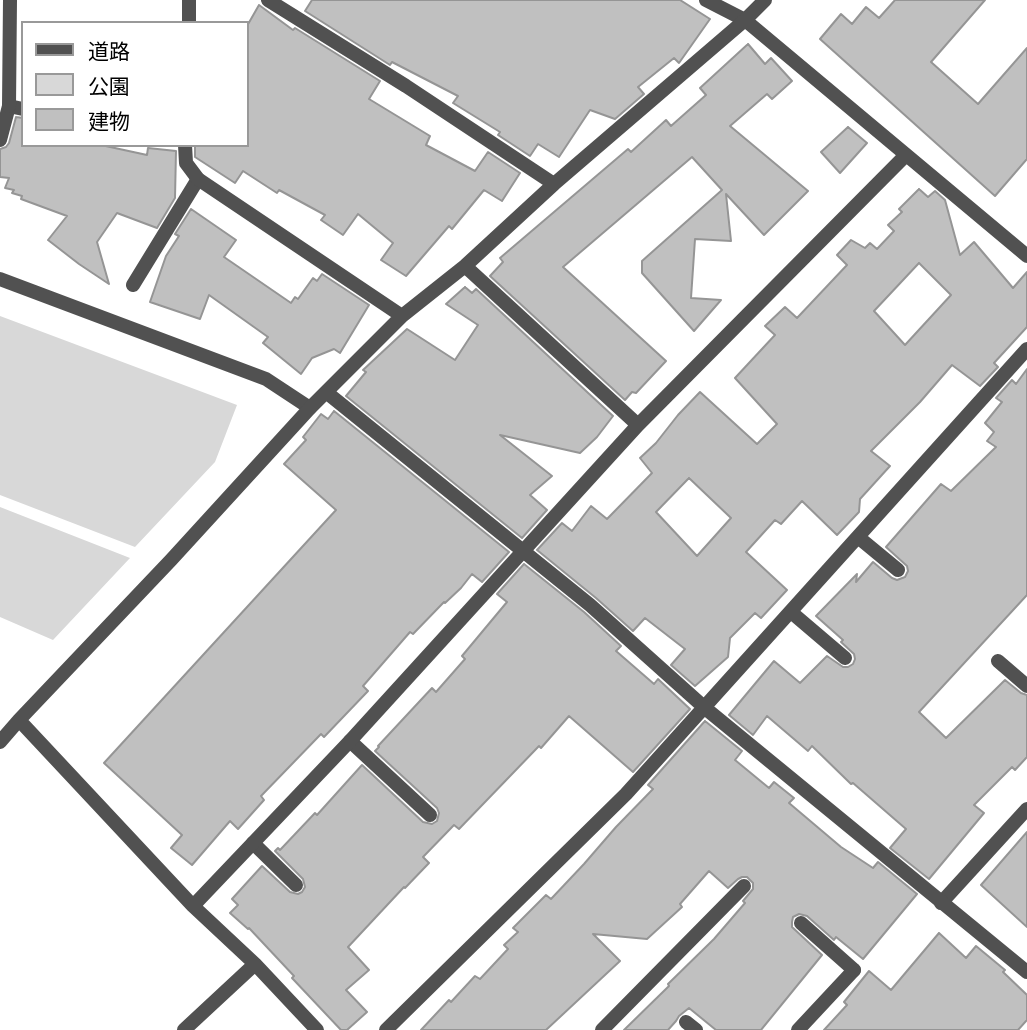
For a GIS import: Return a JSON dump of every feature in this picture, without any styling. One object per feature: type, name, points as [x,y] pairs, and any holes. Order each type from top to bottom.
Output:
[{"type":"street","points":[[0,140],[16,107],[5,64],[10,0]]},
{"type":"street","points":[[189,0],[189,21]]},
{"type":"street","points":[[268,0],[406,86],[554,184]]},
{"type":"street","points":[[706,0],[745,20],[1027,256]]},
{"type":"street","points":[[0,742],[172,561],[310,408],[402,316],[465,266],[554,184],[765,0]]},
{"type":"street","points":[[185,147],[186,163],[198,179],[402,316]]},
{"type":"street","points":[[193,906],[350,741],[638,425],[906,155]]},
{"type":"street","points":[[133,285],[198,179]]},
{"type":"street","points":[[465,266],[638,425]]},
{"type":"street","points":[[0,279],[265,379],[310,408]]},
{"type":"street","points":[[386,1030],[626,794],[1027,349]]},
{"type":"street","points":[[326,392],[590,605],[705,708],[1027,972]]},
{"type":"street","points":[[858,537],[898,570]]},
{"type":"street","points":[[790,612],[845,658]]},
{"type":"street","points":[[998,661],[1027,686]]},
{"type":"street","points":[[19,720],[193,906],[255,964],[317,1030]]},
{"type":"street","points":[[350,741],[429,815]]},
{"type":"street","points":[[941,903],[1027,809]]},
{"type":"street","points":[[253,844],[296,885]]},
{"type":"street","points":[[603,1030],[744,886]]},
{"type":"street","points":[[798,1030],[854,970],[801,923]]},
{"type":"street","points":[[184,1030],[255,964]]},
{"type":"green space","points":[[0,316],[237,405],[215,462],[135,547],[0,495]]},
{"type":"green space","points":[[0,507],[130,558],[53,640],[0,617]]},
{"type":"building","points":[[312,0],[680,0],[710,19],[679,63],[674,58],[638,87],[644,94],[615,119],[590,110],[559,157],[538,144],[530,156],[498,135],[500,132],[453,103],[458,96],[392,62],[390,65],[305,11]]},
{"type":"building","points":[[895,0],[985,0],[931,62],[978,104],[1027,48],[1027,159],[995,196],[820,39],[841,14],[852,24],[866,7],[879,18]]},
{"type":"building","points":[[259,5],[293,30],[295,28],[380,81],[369,99],[430,136],[426,145],[475,171],[488,152],[520,173],[502,201],[484,190],[452,229],[449,226],[406,276],[381,260],[393,243],[358,214],[343,235],[321,220],[325,215],[279,190],[277,193],[243,171],[235,183],[195,157],[195,147],[248,147],[248,24]]},
{"type":"building","points":[[748,44],[765,64],[771,58],[792,81],[772,99],[767,94],[730,126],[808,191],[764,235],[726,194],[731,241],[695,239],[691,298],[721,300],[694,331],[642,273],[642,261],[722,190],[692,157],[563,267],[666,361],[636,393],[632,392],[625,400],[490,276],[503,262],[500,258],[628,149],[631,152],[666,120],[671,126],[706,95],[700,88]]},
{"type":"building","points":[[16,117],[21,118],[21,147],[110,147],[147,155],[148,148],[176,151],[175,198],[157,228],[117,213],[97,242],[109,284],[48,240],[67,216],[21,199],[22,196],[12,193],[14,190],[5,188],[9,178],[0,177],[0,149],[9,143]]},
{"type":"building","points":[[848,127],[867,143],[840,173],[821,152]]},
{"type":"building","points":[[919,189],[928,197],[935,191],[945,200],[960,255],[974,242],[1013,288],[1027,272],[1027,327],[994,363],[998,367],[980,386],[952,365],[871,451],[890,466],[860,499],[859,512],[837,535],[802,501],[781,524],[775,520],[746,552],[787,590],[761,618],[755,613],[730,638],[728,657],[695,686],[671,665],[685,649],[645,618],[633,631],[537,550],[562,523],[572,531],[591,506],[607,519],[652,473],[640,458],[700,392],[757,444],[777,424],[735,378],[775,335],[765,326],[785,307],[797,318],[847,265],[837,255],[851,240],[865,248],[870,243],[877,249],[894,231],[888,225],[902,212],[899,209]],"holes":[[[919,263],[951,295],[905,345],[874,311]],[[689,478],[731,518],[697,556],[656,512]]]},
{"type":"building","points":[[191,209],[236,240],[224,257],[291,303],[295,297],[298,299],[313,278],[317,281],[322,274],[369,305],[340,353],[334,349],[312,358],[301,374],[263,343],[268,337],[209,295],[200,319],[150,302],[166,256],[179,236],[175,234]]},
{"type":"building","points":[[465,287],[472,293],[476,289],[613,416],[580,453],[500,435],[552,476],[530,495],[547,510],[522,538],[346,396],[366,372],[363,370],[407,329],[455,360],[478,325],[446,304]]},
{"type":"building","points":[[1027,369],[1027,595],[919,712],[946,738],[1005,680],[1027,695],[1027,757],[1015,770],[1012,767],[974,805],[984,813],[929,879],[890,848],[906,829],[851,784],[812,746],[808,751],[767,716],[753,735],[729,715],[774,661],[800,683],[827,656],[843,667],[853,664],[854,654],[841,642],[843,640],[816,616],[857,574],[856,582],[873,562],[892,578],[897,580],[905,577],[907,566],[886,547],[941,484],[951,491],[996,447],[987,441],[994,432],[985,423],[1002,402],[996,398],[1012,380],[1016,384]]},
{"type":"building","points":[[334,411],[509,552],[482,582],[472,574],[413,634],[410,632],[363,686],[368,691],[324,737],[321,734],[261,796],[264,800],[238,829],[230,821],[192,865],[171,848],[182,835],[104,763],[336,510],[284,464],[306,440],[303,437],[321,414],[328,419]]},
{"type":"building","points":[[524,564],[621,646],[616,651],[654,684],[658,679],[690,709],[633,772],[569,716],[541,748],[539,746],[459,829],[454,825],[423,857],[429,863],[348,947],[369,970],[346,990],[367,1012],[347,1030],[341,1030],[249,928],[230,913],[238,905],[232,899],[262,866],[290,892],[302,892],[305,887],[303,879],[275,851],[278,848],[280,850],[315,813],[317,815],[362,765],[423,822],[432,824],[437,821],[437,808],[375,751],[432,688],[436,692],[465,659],[462,656],[507,602],[497,594]]},
{"type":"building","points":[[705,721],[742,751],[735,760],[769,788],[774,782],[794,798],[789,803],[841,847],[873,868],[878,862],[917,894],[863,959],[836,937],[834,940],[807,916],[799,914],[793,917],[792,927],[822,955],[761,1030],[716,1030],[689,1008],[668,1030],[624,1030],[714,939],[745,903],[743,901],[753,889],[753,883],[747,877],[738,879],[728,888],[709,871],[680,904],[682,907],[647,939],[593,934],[620,961],[546,1030],[421,1030],[475,976],[480,979],[508,949],[504,945],[518,932],[513,928],[546,895],[551,899],[584,864],[653,789],[648,785]]},
{"type":"building","points":[[1027,832],[1027,927],[981,885]]},
{"type":"building","points":[[939,933],[966,958],[976,946],[1005,970],[1003,972],[1027,995],[1027,1020],[1018,1030],[824,1030],[847,1005],[844,1002],[869,971],[891,990]]}]
